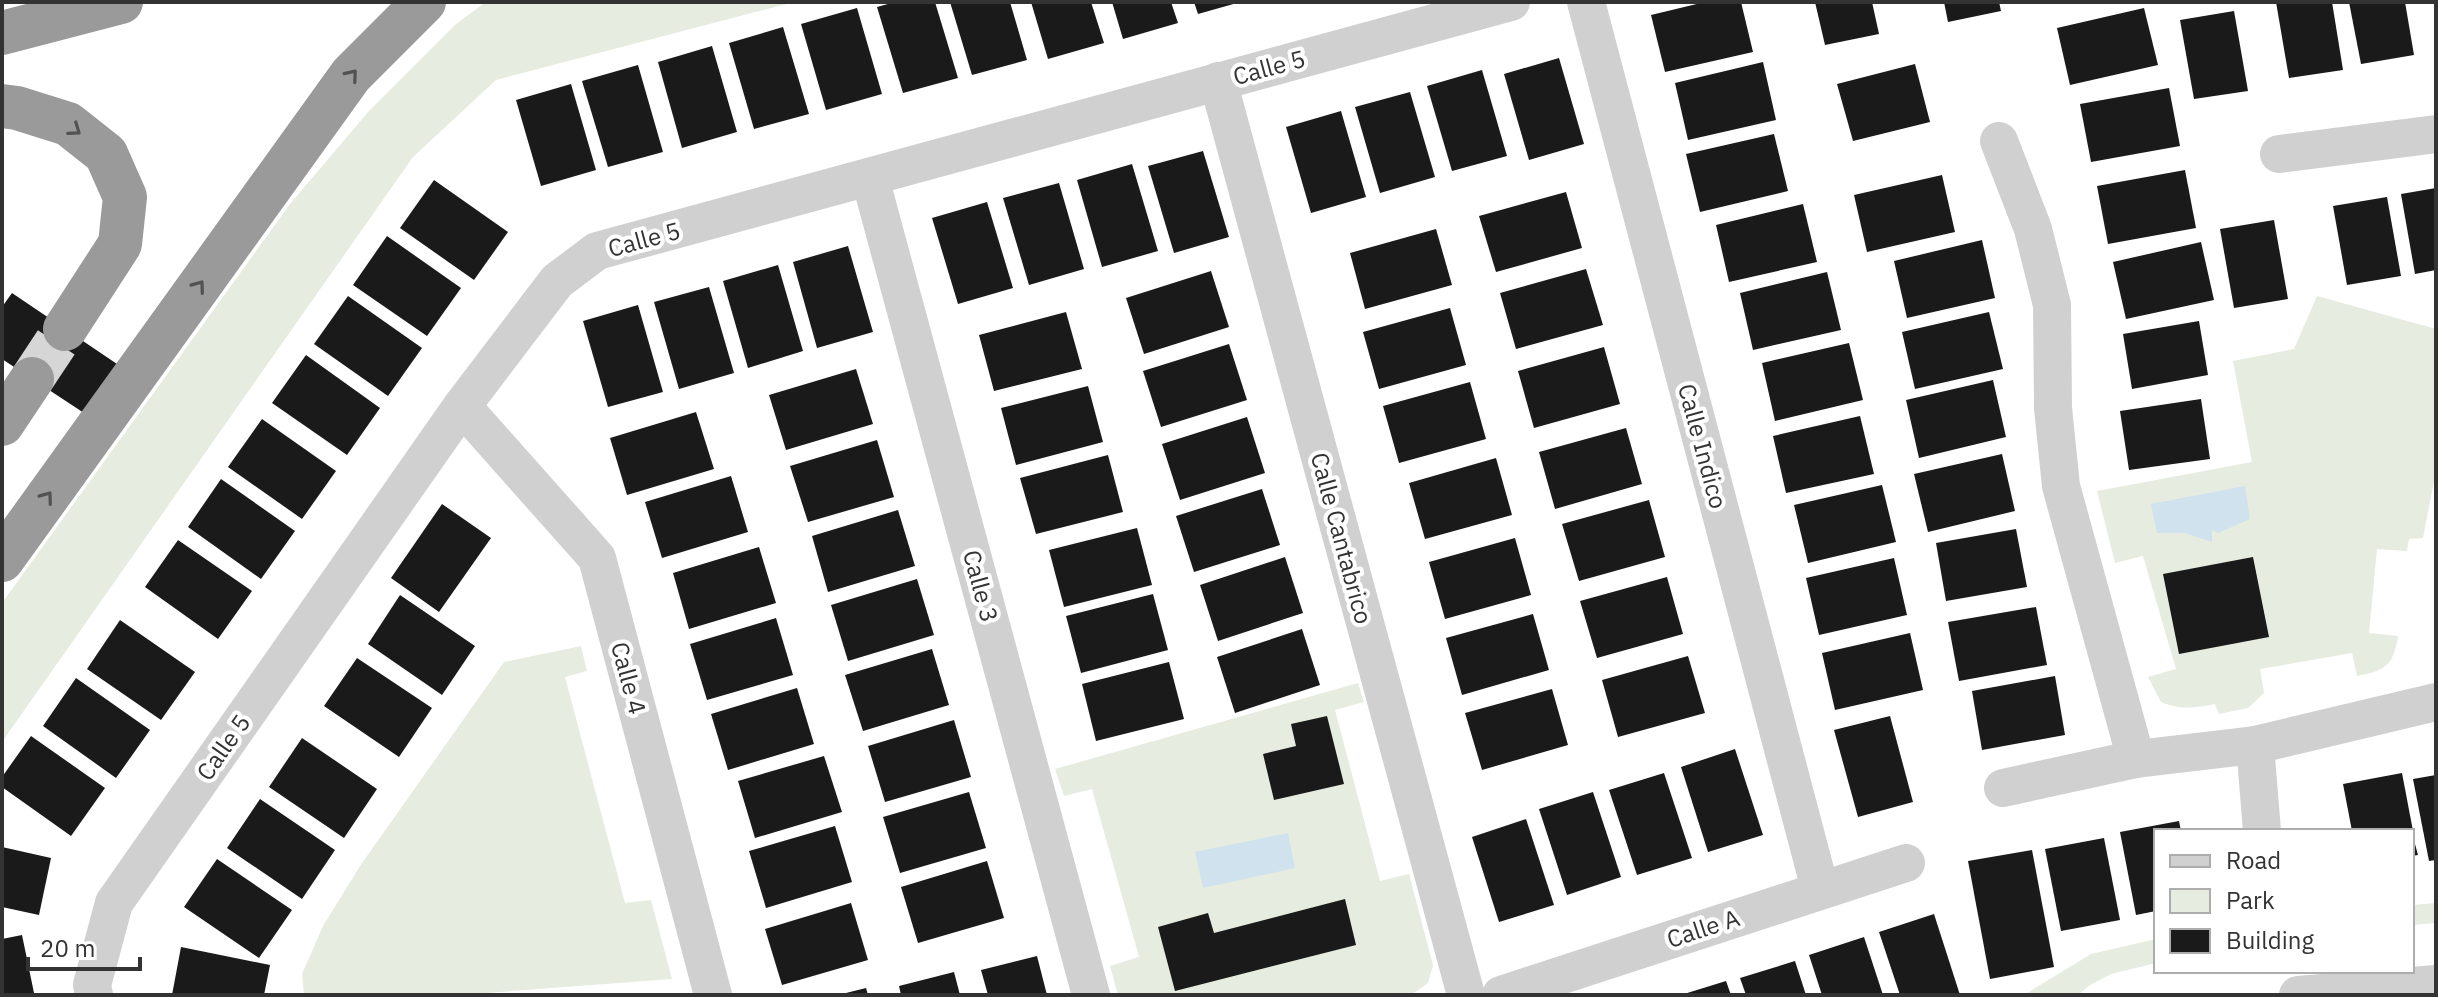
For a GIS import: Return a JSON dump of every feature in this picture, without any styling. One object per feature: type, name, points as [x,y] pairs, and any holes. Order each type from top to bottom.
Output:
[{"type":"highway","points":[[2,33],[121,2]]},
{"type":"highway","points":[[2,560],[351,75],[424,2]]},
{"type":"highway","points":[[2,106],[68,124],[106,154],[125,197],[120,244],[65,329]]},
{"type":"highway","points":[[2,424],[32,379]]},
{"type":"street","name":"Calle 5","points":[[93,990],[114,903],[462,406],[557,281],[597,251],[1511,2]]},
{"type":"street","name":"Calle Indico","points":[[1586,2],[1820,889]]},
{"type":"street","name":"Calle Cantabrico","points":[[1218,81],[1466,995]]},
{"type":"street","points":[[2279,154],[2436,134]]},
{"type":"street","points":[[1999,141],[2033,229],[2052,305],[2053,408],[2061,486],[2136,759]]},
{"type":"street","name":"Calle 3","points":[[870,178],[1091,995]]},
{"type":"street","name":"Calle 4","points":[[462,406],[597,558],[713,995]]},
{"type":"street","points":[[2003,788],[2136,759],[2255,745],[2436,702]]},
{"type":"street","points":[[2255,745],[2262,829]]},
{"type":"street","name":"Calle A","points":[[1501,995],[1906,863]]},
{"type":"street","points":[[2297,973],[2302,995],[2436,984]]},
{"type":"green space","points":[[486,2],[794,2],[496,80],[413,157],[2,742],[2,603],[290,204],[369,111],[456,24]]},
{"type":"green space","points":[[2317,296],[2436,329],[2436,471],[2423,538],[2409,539],[2407,551],[2377,549],[2369,633],[2398,636],[2394,654],[2381,669],[2357,676],[2352,653],[2260,669],[2264,693],[2248,708],[2219,714],[2215,704],[2188,708],[2161,702],[2148,677],[2176,669],[2143,556],[2115,563],[2097,491],[2252,462],[2233,361],[2294,349]]},
{"type":"green space","points":[[581,646],[587,671],[565,677],[625,903],[651,900],[672,979],[459,995],[304,995],[302,974],[323,926],[360,866],[504,662]]},
{"type":"green space","points":[[1358,683],[1364,702],[1335,710],[1380,881],[1409,874],[1433,965],[1428,983],[1411,995],[1118,995],[1110,966],[1139,957],[1092,789],[1064,796],[1055,769]]},
{"type":"green space","points":[[2436,903],[2436,923],[2414,925],[2414,905]]},
{"type":"green space","points":[[2154,939],[2154,963],[2111,974],[2078,995],[2024,995],[2091,954]]},
{"type":"water","points":[[2245,486],[2250,519],[2218,533],[2212,530],[2212,542],[2184,533],[2157,533],[2151,504]]},
{"type":"water","points":[[1288,833],[1295,868],[1203,888],[1195,852]]},
{"type":"building","points":[[895,2],[935,2],[958,78],[903,93],[877,7]]},
{"type":"building","points":[[950,2],[1010,2],[1027,60],[972,75]]},
{"type":"building","points":[[1031,2],[1091,2],[1104,43],[1048,59]]},
{"type":"building","points":[[1112,2],[1171,2],[1178,23],[1123,39]]},
{"type":"building","points":[[1194,2],[1236,2],[1237,3],[1198,14]]},
{"type":"building","points":[[1705,2],[1741,2],[1753,52],[1665,72],[1651,15]]},
{"type":"building","points":[[1815,2],[1872,2],[1879,34],[1825,45]]},
{"type":"building","points":[[1944,2],[1999,2],[2001,11],[1948,22]]},
{"type":"building","points":[[2276,2],[2332,2],[2343,70],[2289,78]]},
{"type":"building","points":[[2349,2],[2405,2],[2414,55],[2361,64]]},
{"type":"building","points":[[857,8],[882,94],[826,110],[801,24]]},
{"type":"building","points":[[2144,8],[2158,65],[2070,85],[2057,28]]},
{"type":"building","points":[[2234,11],[2248,91],[2194,99],[2180,20]]},
{"type":"building","points":[[783,27],[809,114],[754,129],[729,43]]},
{"type":"building","points":[[712,46],[737,132],[682,148],[658,62]]},
{"type":"building","points":[[1559,58],[1584,144],[1529,160],[1504,74]]},
{"type":"building","points":[[1763,62],[1776,120],[1688,140],[1675,83]]},
{"type":"building","points":[[1915,64],[1930,122],[1853,141],[1837,84]]},
{"type":"building","points":[[638,65],[663,152],[608,167],[582,81]]},
{"type":"building","points":[[1482,70],[1507,156],[1452,171],[1427,86]]},
{"type":"building","points":[[571,84],[596,170],[541,186],[516,100]]},
{"type":"building","points":[[2169,88],[2180,146],[2091,162],[2080,104]]},
{"type":"building","points":[[1410,92],[1435,177],[1380,193],[1355,107]]},
{"type":"building","points":[[1341,111],[1366,197],[1311,213],[1286,127]]},
{"type":"building","points":[[1774,134],[1788,191],[1700,212],[1686,154]]},
{"type":"building","points":[[1203,151],[1229,237],[1174,253],[1148,166]]},
{"type":"building","points":[[1132,164],[1158,251],[1102,267],[1077,180]]},
{"type":"building","points":[[2185,170],[2196,228],[2108,244],[2097,186]]},
{"type":"building","points":[[1942,175],[1955,232],[1867,252],[1854,195]]},
{"type":"building","points":[[434,180],[508,232],[474,280],[400,228]]},
{"type":"building","points":[[1059,183],[1084,269],[1029,285],[1003,198]]},
{"type":"building","points":[[2436,188],[2436,270],[2415,274],[2401,194]]},
{"type":"building","points":[[1566,192],[1582,248],[1496,272],[1479,216]]},
{"type":"building","points":[[2387,197],[2401,276],[2347,285],[2333,206]]},
{"type":"building","points":[[987,202],[1013,288],[958,304],[932,218]]},
{"type":"building","points":[[1803,204],[1817,262],[1729,282],[1716,225]]},
{"type":"building","points":[[2274,220],[2288,299],[2234,308],[2220,229]]},
{"type":"building","points":[[1436,229],[1452,285],[1365,309],[1350,253]]},
{"type":"building","points":[[387,236],[461,288],[427,336],[353,285]]},
{"type":"building","points":[[1982,240],[1995,298],[1907,318],[1894,261]]},
{"type":"building","points":[[2201,242],[2214,300],[2126,319],[2113,262]]},
{"type":"building","points":[[848,246],[873,332],[817,348],[793,262]]},
{"type":"building","points":[[778,265],[803,351],[748,368],[723,281]]},
{"type":"building","points":[[1586,269],[1603,325],[1516,349],[1500,293]]},
{"type":"building","points":[[1211,271],[1229,327],[1144,354],[1126,298]]},
{"type":"building","points":[[1827,272],[1841,330],[1753,350],[1740,293]]},
{"type":"building","points":[[709,287],[734,373],[679,389],[654,302]]},
{"type":"building","points":[[12,293],[117,364],[84,413],[2,359],[2,307]]},
{"type":"building","points":[[348,296],[422,348],[388,396],[314,344]]},
{"type":"building","points":[[638,305],[663,392],[608,407],[583,321]]},
{"type":"building","points":[[1450,308],[1466,365],[1379,389],[1363,332]]},
{"type":"building","points":[[1066,312],[1082,369],[994,391],[979,335]]},
{"type":"building","points":[[1989,312],[2003,369],[1915,389],[1902,332]]},
{"type":"building","points":[[2199,321],[2208,375],[2132,389],[2123,334]]},
{"type":"building","points":[[1849,343],[1863,400],[1775,421],[1762,363]]},
{"type":"building","points":[[1229,344],[1247,400],[1161,427],[1143,371]]},
{"type":"building","points":[[1604,347],[1620,404],[1534,428],[1518,371]]},
{"type":"building","points":[[306,355],[380,408],[347,455],[272,403]]},
{"type":"building","points":[[856,369],[873,424],[786,450],[769,395]]},
{"type":"building","points":[[1993,380],[2006,437],[1919,458],[1906,400]]},
{"type":"building","points":[[1470,382],[1486,439],[1399,463],[1383,406]]},
{"type":"building","points":[[1088,386],[1103,442],[1016,465],[1001,408]]},
{"type":"building","points":[[2201,399],[2210,459],[2129,470],[2120,411]]},
{"type":"building","points":[[696,412],[714,469],[627,495],[610,438]]},
{"type":"building","points":[[1860,416],[1874,474],[1786,493],[1773,436]]},
{"type":"building","points":[[1247,417],[1265,473],[1180,500],[1162,444]]},
{"type":"building","points":[[262,419],[336,471],[302,519],[228,467]]},
{"type":"building","points":[[1626,428],[1642,484],[1555,509],[1539,452]]},
{"type":"building","points":[[877,440],[894,497],[808,522],[790,466]]},
{"type":"building","points":[[2002,454],[2015,511],[1928,532],[1914,474]]},
{"type":"building","points":[[1108,455],[1123,512],[1036,534],[1020,478]]},
{"type":"building","points":[[1496,458],[1512,515],[1425,539],[1409,483]]},
{"type":"building","points":[[731,476],[748,532],[662,558],[645,502]]},
{"type":"building","points":[[221,479],[295,531],[261,579],[188,527]]},
{"type":"building","points":[[1882,485],[1896,542],[1808,563],[1794,505]]},
{"type":"building","points":[[1262,489],[1280,545],[1194,572],[1176,516]]},
{"type":"building","points":[[1649,500],[1665,557],[1579,581],[1562,524]]},
{"type":"building","points":[[442,504],[491,538],[439,612],[391,578]]},
{"type":"building","points":[[898,510],[915,566],[828,592],[812,536]]},
{"type":"building","points":[[1137,528],[1152,585],[1064,607],[1049,550]]},
{"type":"building","points":[[2016,529],[2027,587],[1946,601],[1936,543]]},
{"type":"building","points":[[1515,538],[1531,595],[1445,619],[1429,562]]},
{"type":"building","points":[[178,540],[252,591],[218,639],[145,587]]},
{"type":"building","points":[[759,547],[776,603],[689,629],[673,573]]},
{"type":"building","points":[[1285,557],[1303,613],[1218,641],[1200,585]]},
{"type":"building","points":[[2253,557],[2269,637],[2179,654],[2163,574]]},
{"type":"building","points":[[1894,558],[1907,615],[1819,635],[1806,578]]},
{"type":"building","points":[[1667,577],[1683,634],[1597,658],[1580,601]]},
{"type":"building","points":[[917,579],[934,635],[848,661],[831,605]]},
{"type":"building","points":[[1153,594],[1168,650],[1081,673],[1066,616]]},
{"type":"building","points":[[400,595],[475,646],[442,695],[368,644]]},
{"type":"building","points":[[2036,607],[2047,665],[1959,681],[1948,622]]},
{"type":"building","points":[[1533,614],[1549,670],[1462,695],[1446,638]]},
{"type":"building","points":[[776,618],[793,675],[707,700],[690,644]]},
{"type":"building","points":[[120,620],[195,672],[161,720],[87,669]]},
{"type":"building","points":[[1302,629],[1320,685],[1235,713],[1217,657]]},
{"type":"building","points":[[1910,633],[1923,690],[1835,710],[1822,653]]},
{"type":"building","points":[[932,649],[949,705],[863,731],[845,675]]},
{"type":"building","points":[[1688,656],[1705,713],[1618,737],[1602,680]]},
{"type":"building","points":[[357,658],[432,708],[399,757],[324,706]]},
{"type":"building","points":[[1169,662],[1184,719],[1096,741],[1082,684]]},
{"type":"building","points":[[2055,676],[2065,735],[1982,750],[1972,691]]},
{"type":"building","points":[[76,678],[150,730],[116,778],[43,726]]},
{"type":"building","points":[[797,688],[814,744],[728,770],[711,714]]},
{"type":"building","points":[[1552,689],[1568,745],[1482,770],[1465,713]]},
{"type":"building","points":[[1327,716],[1344,784],[1274,800],[1263,754],[1296,746],[1291,724]]},
{"type":"building","points":[[1890,716],[1913,802],[1858,817],[1834,730]]},
{"type":"building","points":[[954,720],[971,777],[885,802],[868,746]]},
{"type":"building","points":[[31,736],[105,788],[71,836],[2,787],[2,777]]},
{"type":"building","points":[[302,738],[377,789],[344,838],[269,787]]},
{"type":"building","points":[[1735,749],[1763,835],[1708,852],[1681,767]]},
{"type":"building","points":[[824,756],[842,812],[755,838],[738,781]]},
{"type":"building","points":[[1664,773],[1692,858],[1637,875],[1609,790]]},
{"type":"building","points":[[2402,773],[2413,829],[2352,829],[2343,784]]},
{"type":"building","points":[[2436,775],[2436,860],[2429,861],[2413,779]]},
{"type":"building","points":[[969,792],[986,848],[900,873],[883,817]]},
{"type":"building","points":[[1593,792],[1621,877],[1567,895],[1539,809]]},
{"type":"building","points":[[260,799],[335,850],[302,899],[227,848]]},
{"type":"building","points":[[1526,819],[1554,905],[1499,922],[1472,837]]},
{"type":"building","points":[[2179,821],[2181,829],[2154,829],[2154,911],[2136,915],[2120,832]]},
{"type":"building","points":[[835,826],[852,882],[766,908],[749,851]]},
{"type":"building","points":[[2104,838],[2120,920],[2061,931],[2045,849]]},
{"type":"building","points":[[2,847],[51,858],[39,915],[2,907]]},
{"type":"building","points":[[2032,850],[2054,967],[1990,979],[1968,861]]},
{"type":"building","points":[[217,859],[292,910],[259,958],[184,907]]},
{"type":"building","points":[[987,861],[1004,918],[918,943],[901,887]]},
{"type":"building","points":[[1345,899],[1356,945],[1175,991],[1158,927],[1208,913],[1214,933]]},
{"type":"building","points":[[851,903],[868,960],[782,985],[765,929]]},
{"type":"building","points":[[1934,914],[1960,995],[1900,995],[1879,932]]},
{"type":"building","points":[[22,935],[34,993],[2,995],[2,939]]},
{"type":"building","points":[[1864,937],[1883,995],[1822,995],[1809,955]]},
{"type":"building","points":[[181,947],[270,965],[264,995],[172,995]]},
{"type":"building","points":[[1037,956],[1047,995],[988,995],[981,970]]},
{"type":"building","points":[[1795,961],[1806,995],[1746,995],[1740,978]]},
{"type":"building","points":[[954,972],[960,995],[901,995],[899,986]]},
{"type":"building","points":[[1726,981],[1731,995],[1684,994]]},
{"type":"building","points":[[866,988],[868,995],[842,995],[842,994]]},
{"type":"tunnel","points":[[32,379],[65,329]]}]
